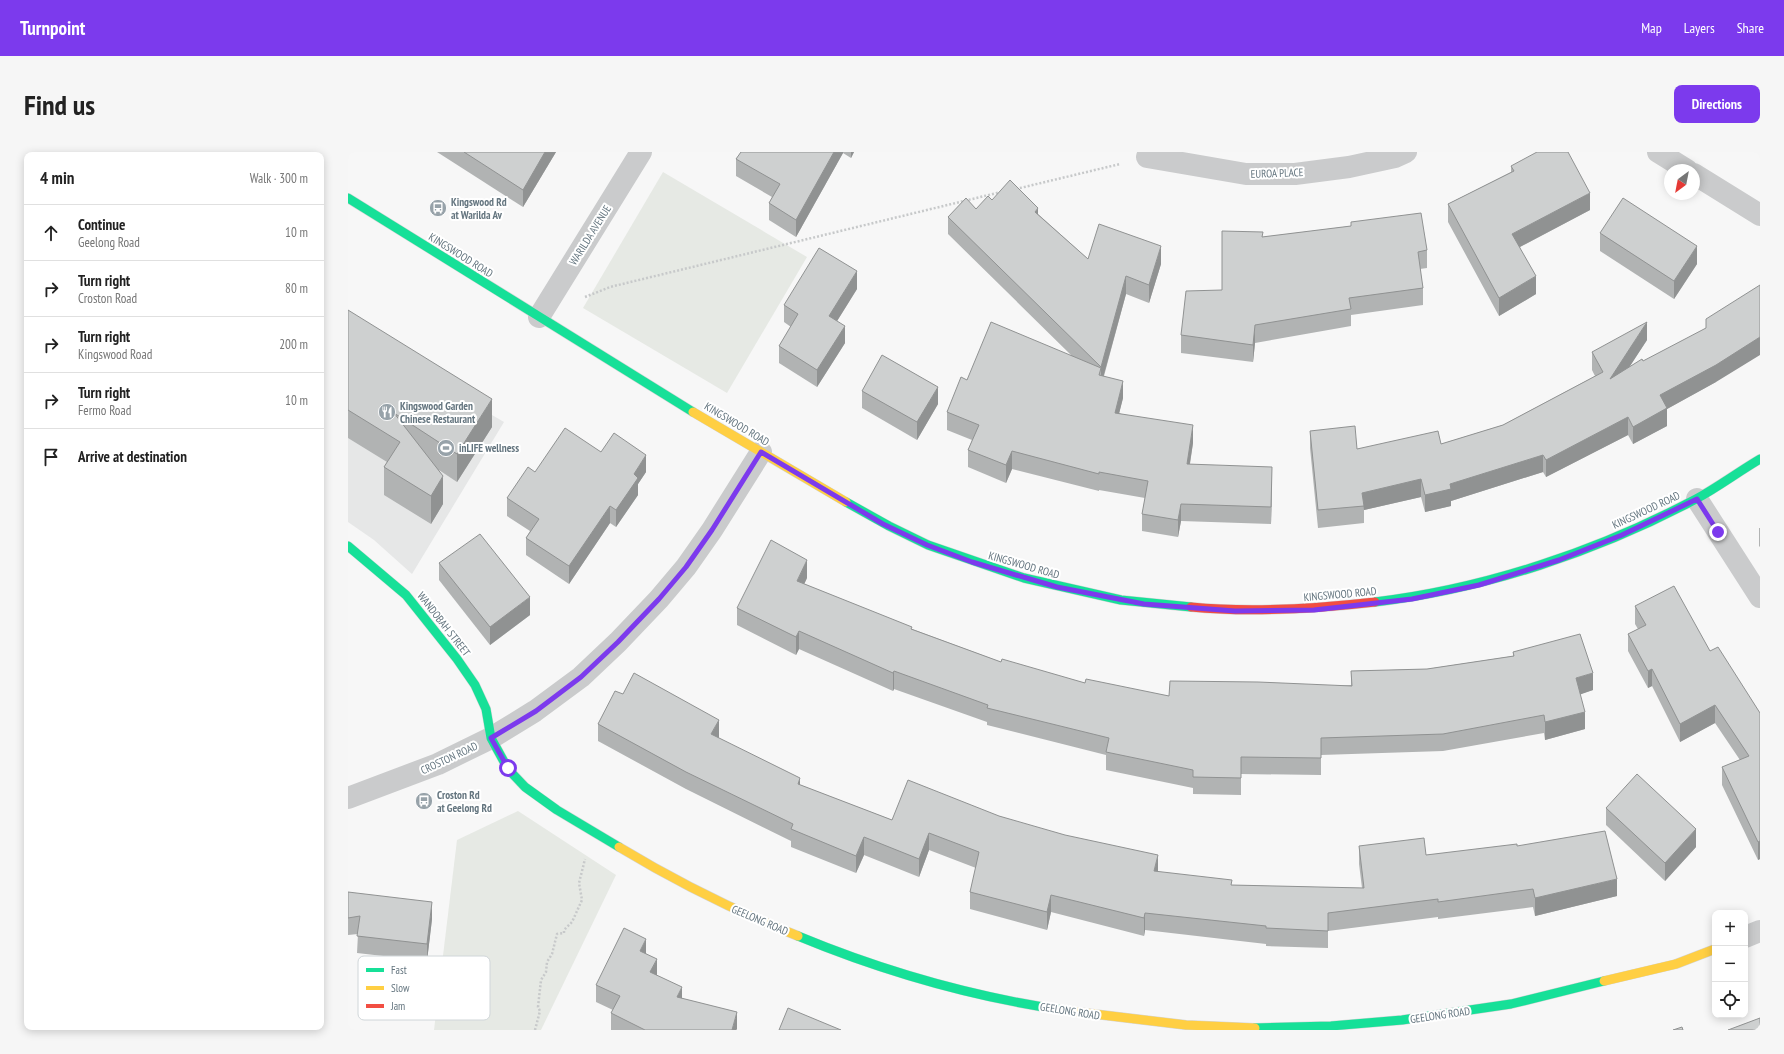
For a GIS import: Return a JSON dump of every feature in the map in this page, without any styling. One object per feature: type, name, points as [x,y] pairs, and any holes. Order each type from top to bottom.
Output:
[{"type":"street","name":"WARILDA AVENUE","points":[[539,318],[641,152]]},
{"type":"street","name":"EUROA PLACE","points":[[1147,157],[1246,174],[1295,174],[1349,168],[1395,157],[1406,152]]},
{"type":"street","points":[[1658,152],[1677,164]]},
{"type":"street","points":[[1700,178],[1760,215]]},
{"type":"street","name":"KINGSWOOD ROAD","points":[[348,198],[539,318],[883,524],[927,545],[972,562],[1057,587],[1144,604],[1235,611],[1322,609],[1412,599],[1479,585],[1559,560],[1622,535],[1697,499],[1760,459]]},
{"type":"street","name":"CROSTON ROAD","points":[[348,798],[438,764],[491,738],[536,711],[581,677],[618,642],[659,599],[686,567],[712,530],[761,452]]},
{"type":"street","points":[[1697,499],[1760,597]]},
{"type":"street","name":"WANDOBAH STREET","points":[[348,546],[406,595],[457,659],[475,685],[486,710],[491,738]]},
{"type":"street","name":"GEELONG ROAD","points":[[491,738],[508,768],[525,787],[557,810],[662,872],[743,914],[807,940],[885,968],[966,991],[1047,1008],[1120,1018],[1253,1028],[1331,1026],[1402,1020],[1511,1004],[1676,964],[1712,950]]},
{"type":"street","points":[[1748,936],[1760,931]]},
{"type":"path","points":[[1009,190],[1147,157]]},
{"type":"path","points":[[582,299],[610,287],[1002,192]]},
{"type":"path","points":[[535,1030],[540,1011],[538,1007],[541,980],[546,972],[547,962],[552,954],[557,934],[564,933],[564,930],[572,922],[582,900],[579,883],[588,842],[594,832]]},
{"type":"shaded area","points":[[663,172],[807,257],[727,393],[583,308]]},
{"type":"shaded area","points":[[348,331],[504,422],[412,574],[374,540],[348,522]]},
{"type":"shaded area","points":[[518,811],[616,875],[541,1030],[434,1030],[435,1020],[490,1020],[490,956],[443,956],[457,840]]},
{"type":"building","points":[[464,152],[545,152],[523,190]]},
{"type":"building","points":[[741,152],[834,152],[796,220],[769,203],[780,184],[736,159]]},
{"type":"building","points":[[1537,152],[1568,152],[1590,193],[1512,234],[1536,276],[1499,298],[1448,204],[1514,171],[1511,166]]},
{"type":"building","points":[[1010,180],[1038,208],[1035,212],[1088,259],[1099,224],[1161,246],[1149,285],[1126,276],[1101,367],[948,217],[966,198],[976,209],[988,196],[992,200]]},
{"type":"building","points":[[1623,198],[1697,246],[1674,281],[1600,233]]},
{"type":"building","points":[[1421,213],[1427,250],[1418,252],[1423,288],[1349,298],[1351,309],[1255,325],[1253,345],[1181,335],[1186,291],[1222,290],[1222,231],[1263,232],[1262,237],[1351,226],[1351,222]]},
{"type":"building","points":[[819,248],[857,271],[829,316],[845,326],[817,370],[779,346],[798,314],[784,305]]},
{"type":"building","points":[[1760,285],[1760,337],[1716,365],[1660,395],[1667,408],[1633,427],[1628,417],[1546,460],[1543,455],[1450,484],[1451,489],[1425,495],[1421,479],[1362,493],[1364,506],[1318,510],[1310,431],[1355,426],[1357,449],[1438,431],[1441,444],[1503,425],[1603,372],[1592,352],[1647,322],[1610,379],[1642,359],[1643,361],[1706,328],[1706,319]]},
{"type":"building","points":[[348,310],[492,399],[457,454],[394,413],[443,476],[431,496],[384,467],[400,442],[348,410]]},
{"type":"building","points":[[991,322],[1101,368],[1099,375],[1123,381],[1115,413],[1193,425],[1187,464],[1272,467],[1271,507],[1181,504],[1178,520],[1142,514],[1148,481],[1099,472],[1099,474],[1012,451],[1006,465],[968,450],[979,425],[947,412],[961,377],[967,380]]},
{"type":"building","points":[[882,355],[938,387],[917,422],[862,391]]},
{"type":"building","points":[[565,428],[601,452],[614,433],[646,455],[634,474],[638,478],[616,510],[610,506],[569,566],[526,538],[539,519],[507,498],[528,467],[535,472]]},
{"type":"building","points":[[480,534],[530,597],[490,627],[439,563]]},
{"type":"building","points":[[771,540],[807,560],[797,581],[912,627],[911,629],[1001,662],[1002,659],[1085,683],[1086,679],[1169,696],[1170,681],[1258,682],[1352,686],[1351,671],[1427,669],[1514,656],[1513,652],[1580,634],[1593,673],[1576,678],[1585,712],[1545,722],[1544,715],[1443,734],[1321,738],[1321,758],[1241,757],[1241,778],[1193,777],[1193,770],[1106,752],[1109,738],[987,708],[988,705],[894,671],[893,673],[799,631],[796,637],[737,608]]},
{"type":"building","points":[[1674,586],[1710,651],[1718,647],[1760,713],[1760,841],[1758,842],[1722,767],[1749,756],[1715,705],[1680,724],[1652,669],[1648,671],[1628,634],[1646,625],[1635,606]]},
{"type":"building","points":[[634,673],[719,720],[711,734],[800,778],[798,784],[892,820],[908,780],[999,816],[1065,835],[1158,855],[1154,871],[1232,880],[1231,885],[1364,888],[1359,846],[1424,838],[1426,855],[1517,844],[1517,846],[1605,831],[1617,879],[1535,898],[1533,889],[1438,902],[1438,899],[1328,913],[1328,931],[1266,928],[1266,926],[1145,913],[1144,918],[1051,895],[1047,912],[970,892],[979,852],[929,833],[919,859],[864,837],[856,856],[791,829],[793,824],[686,772],[598,724],[615,691],[623,694]]},
{"type":"building","points":[[1637,774],[1696,829],[1665,863],[1606,808]]},
{"type":"building","points":[[348,892],[432,902],[427,944],[357,936],[360,916],[348,918]]},
{"type":"building","points":[[624,928],[646,939],[640,951],[657,959],[650,972],[682,987],[677,997],[737,1012],[732,1030],[645,1030],[611,1013],[620,996],[596,985]]},
{"type":"building","points":[[788,1008],[841,1030],[779,1030]]},
{"type":"building","points":[[1760,1018],[1760,1030],[1728,1030]]},
{"type":"building","points":[[1682,1027],[1683,1030],[1673,1030]]},
{"type":"traffic: fast","points":[[348,198],[693,412]]},
{"type":"traffic: fast","points":[[1375,602],[1458,588],[1540,565],[1580,551],[1659,518],[1712,490],[1760,459]]},
{"type":"traffic: fast","points":[[846,502],[889,526],[928,545],[1024,578],[1121,600],[1191,607]]},
{"type":"traffic: fast","points":[[348,546],[406,595],[457,659],[475,685],[486,709],[491,738],[508,769],[525,787],[557,810],[619,847]]},
{"type":"traffic: fast","points":[[798,936],[864,961],[932,982],[1000,999],[1069,1011]]},
{"type":"traffic: fast","points":[[1255,1028],[1331,1026],[1402,1020],[1511,1004],[1604,981]]},
{"type":"traffic: slow","points":[[693,412],[846,502]]},
{"type":"traffic: slow","points":[[619,847],[707,895],[798,936]]},
{"type":"traffic: slow","points":[[1604,981],[1676,964],[1712,950]]},
{"type":"traffic: slow","points":[[1069,1011],[1186,1025],[1255,1028]]},
{"type":"traffic: jam","points":[[1191,607],[1260,610],[1329,607],[1375,602]]},
{"type":"place","name":"Kingswood Rd at Warilda Av","points":[[438,208]]},
{"type":"place","name":"Kingswood Garden Chinese Restaurant","points":[[387,412]]},
{"type":"place","name":"inLIFE wellness","points":[[446,448]]},
{"type":"place","name":"Croston Rd at Geelong Rd","points":[[424,801]]},
{"type":"route","points":[[508,768],[491,738],[536,711],[581,677],[618,642],[659,599],[686,567],[712,530],[761,452],[883,524],[927,545],[1012,575],[1057,587],[1144,604],[1235,611],[1314,610],[1412,599],[1479,585],[1559,560],[1622,535],[1697,499],[1718,532]]}]
